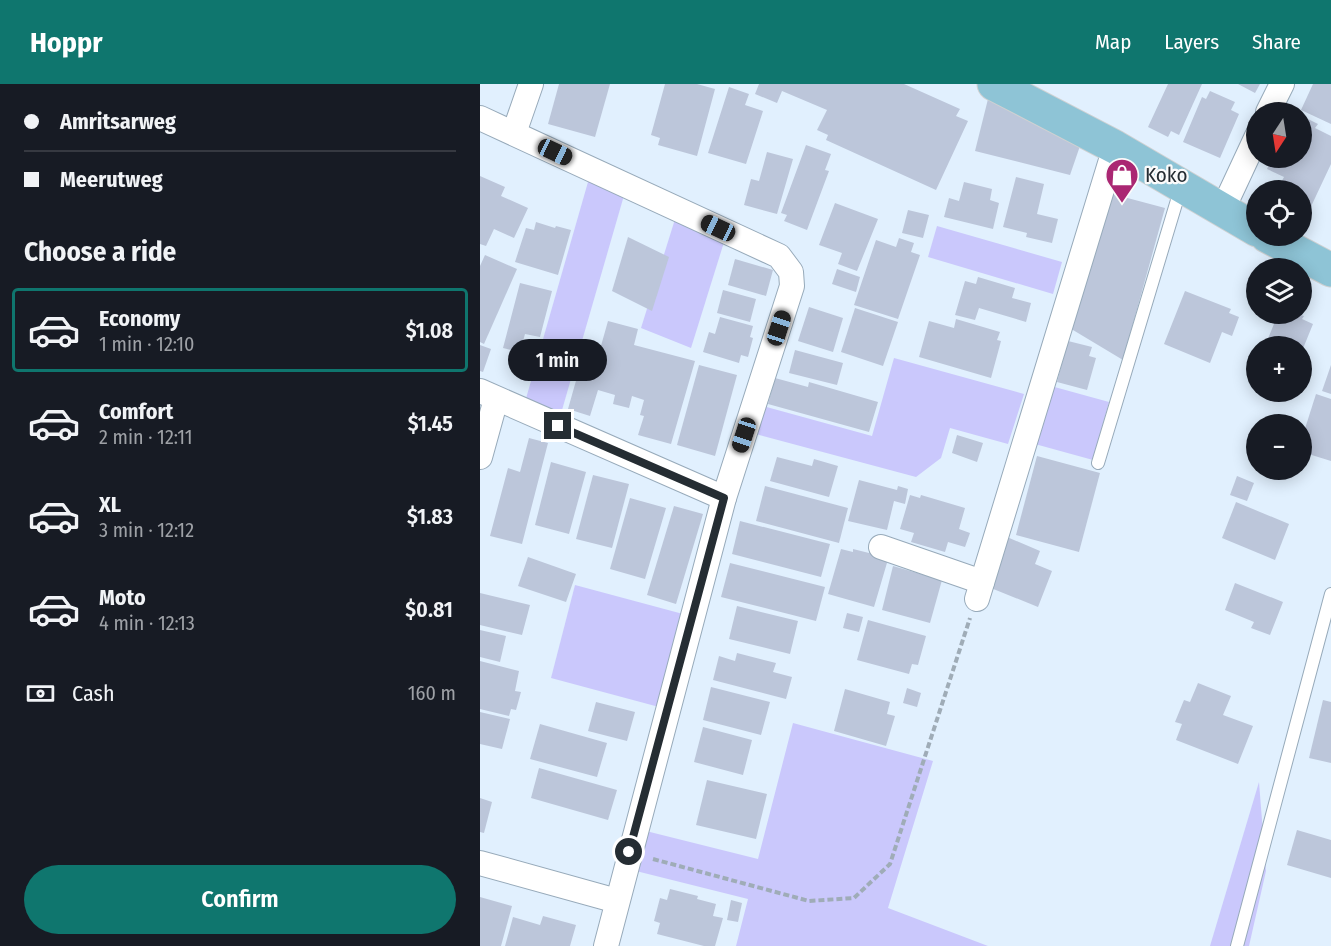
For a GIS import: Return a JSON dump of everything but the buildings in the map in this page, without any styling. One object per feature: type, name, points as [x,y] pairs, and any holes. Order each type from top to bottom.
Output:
[{"type":"main road","points":[[994,84],[1035,93],[1114,147],[1246,224]]},
{"type":"main road","points":[[1286,246],[1331,270]]},
{"type":"street","points":[[514,133],[531,84]]},
{"type":"street","points":[[1273,102],[1282,84]]},
{"type":"street","points":[[480,118],[779,256],[791,272],[792,286],[724,498],[606,946]]},
{"type":"street","points":[[881,547],[979,591],[1114,147]]},
{"type":"street","points":[[1221,211],[1246,159]]},
{"type":"street","points":[[480,457],[488,395],[724,498]]},
{"type":"street","points":[[480,863],[617,901]]},
{"type":"lane","points":[[1098,463],[1181,186]]},
{"type":"lane","points":[[1237,946],[1331,594]]},
{"type":"path","points":[[629,852],[809,901],[854,898],[890,864],[979,591]]},
{"type":"shaded area","points":[[590,175],[625,192],[560,417],[525,402]]},
{"type":"shaded area","points":[[676,216],[725,239],[691,348],[641,328]]},
{"type":"shaded area","points":[[937,226],[1062,262],[1053,294],[928,257]]},
{"type":"shaded area","points":[[894,358],[1024,394],[1008,444],[950,428],[941,458],[916,477],[752,433],[759,405],[872,436]]},
{"type":"shaded area","points":[[1040,383],[1109,402],[1093,460],[1024,441]]},
{"type":"shaded area","points":[[575,585],[683,614],[659,707],[551,678]]},
{"type":"shaded area","points":[[793,723],[933,761],[888,908],[988,946],[736,946],[748,899],[628,869],[638,829],[758,859]]},
{"type":"shaded area","points":[[1259,782],[1266,871],[1249,946],[1210,946]]},
{"type":"place","name":"Koko","points":[[1122,204]]},
{"type":"route","points":[[558,426],[724,498],[629,852]]}]
